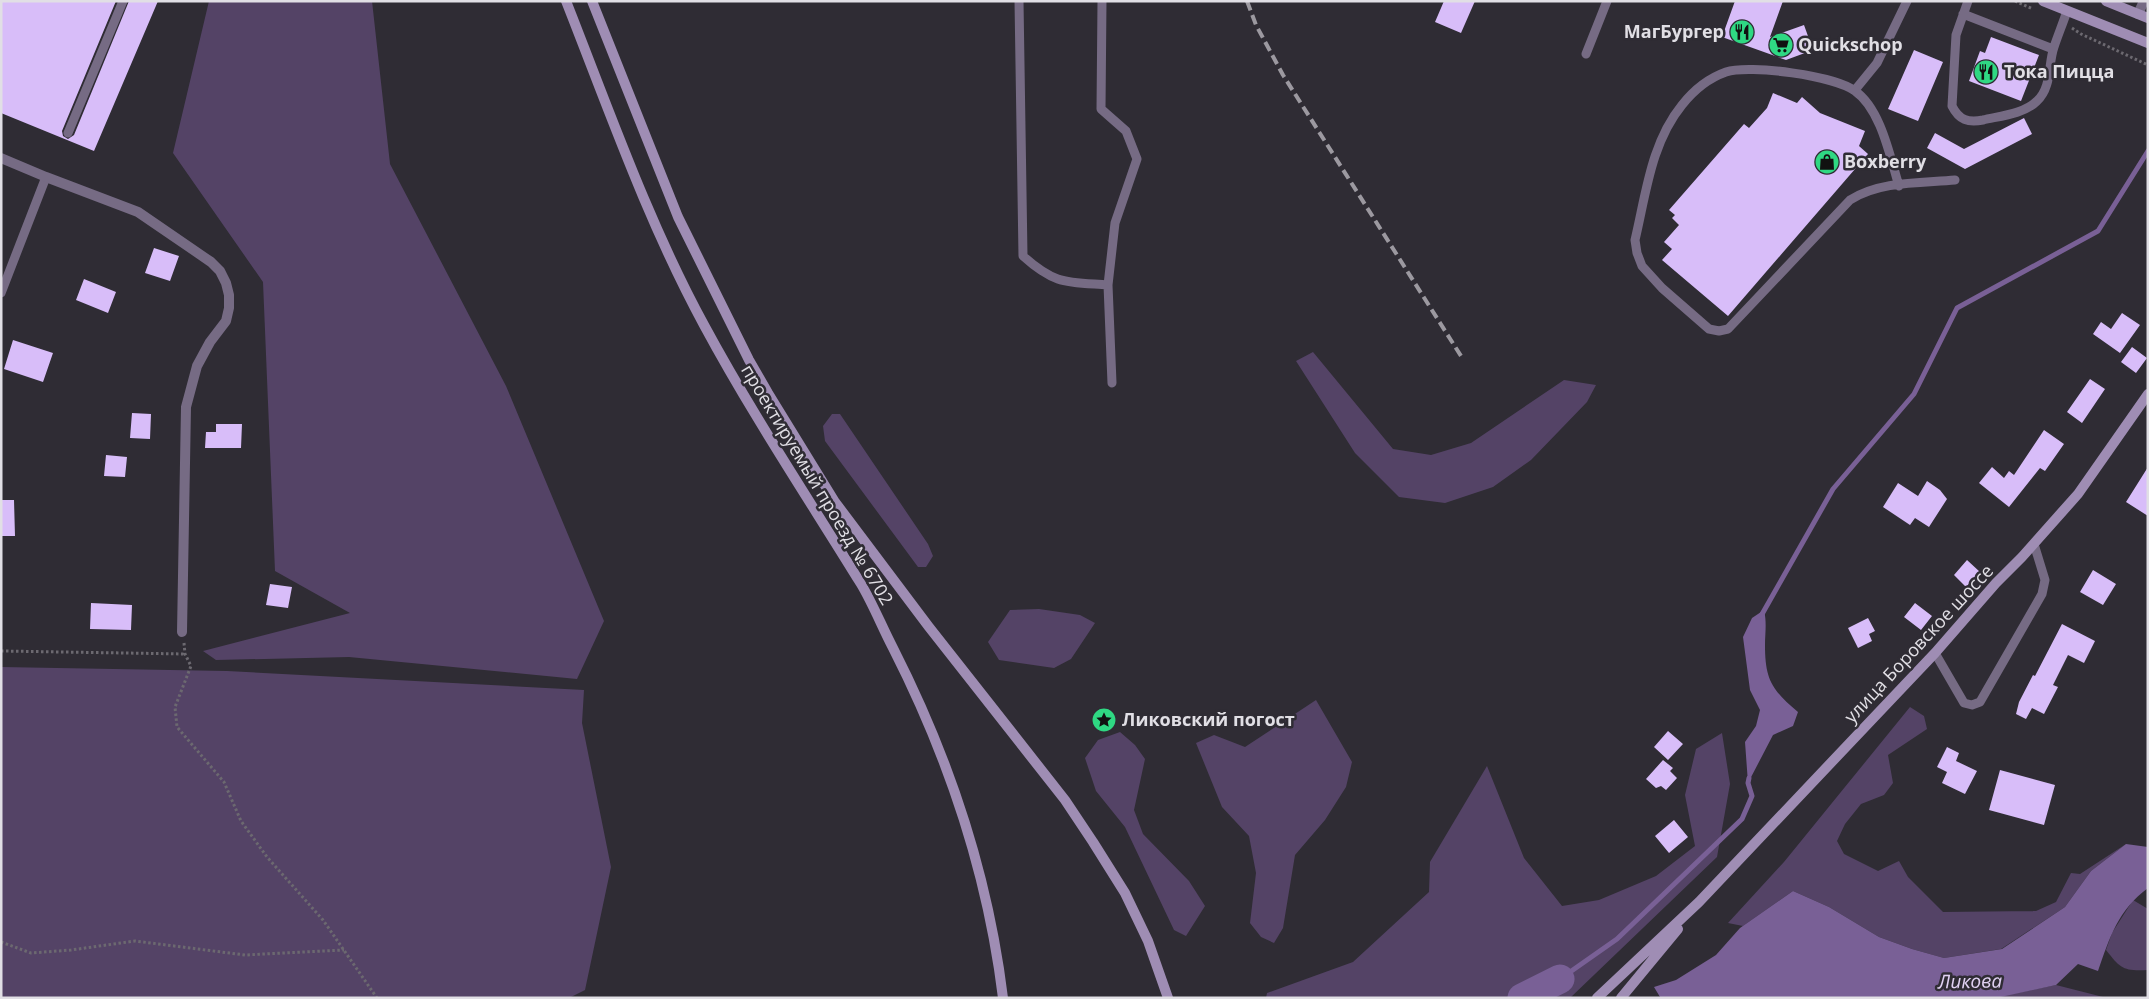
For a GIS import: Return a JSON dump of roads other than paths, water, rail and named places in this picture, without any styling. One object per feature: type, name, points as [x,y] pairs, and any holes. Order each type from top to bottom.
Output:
[{"type":"main road","name":"проектируемый проезд № 6702","points":[[566,1],[646,202],[702,322],[769,439],[862,586],[912,685],[950,776],[977,862],[999,963],[1003,998]]},
{"type":"main road","name":"проектируемый проезд № 6702","points":[[592,1],[678,218],[768,394],[836,502],[929,627],[1065,800],[1124,893],[1148,941],[1168,998]]},
{"type":"main road","points":[[2106,1],[2143,16]]},
{"type":"main road","points":[[2041,6],[2067,11],[2148,43]]},
{"type":"main road","name":"улица Боровское шоссе","points":[[1699,902],[1935,653],[1996,583],[2034,544],[2078,494],[2148,394]]},
{"type":"main road","points":[[1597,998],[1699,902]]},
{"type":"main road","points":[[1621,998],[1699,902]]},
{"type":"street","points":[[2143,16],[2144,1]]},
{"type":"street","points":[[1,158],[138,212],[211,262],[220,271],[226,283],[229,295],[226,321],[210,342],[197,366],[186,407],[182,632]]},
{"type":"lane","points":[[68,133],[123,1]]},
{"type":"lane","points":[[1019,1],[1023,256],[1040,271],[1062,282],[1108,285]]},
{"type":"lane","points":[[1102,1],[1101,109],[1126,131],[1137,159],[1115,223],[1108,285],[1112,383]]},
{"type":"lane","points":[[1586,54],[1607,1]]},
{"type":"lane","points":[[1855,90],[1877,63],[1908,1]]},
{"type":"lane","points":[[1968,1],[1956,35],[1952,106],[1961,119],[1975,121],[2015,112],[2037,102],[2048,81],[2053,49],[2067,11]]},
{"type":"lane","points":[[1963,14],[2053,49]]},
{"type":"lane","points":[[1898,186],[1886,142],[1876,118],[1855,90],[1807,75],[1741,68],[1708,80],[1682,104],[1672,119],[1655,154],[1635,240],[1637,253],[1642,266],[1662,288],[1709,329],[1719,331],[1728,329],[1850,200],[1866,191],[1955,180]]},
{"type":"lane","points":[[1,293],[46,177]]},
{"type":"lane","points":[[1935,653],[1964,703],[1972,705],[1980,702],[2042,594],[2045,580],[2034,544]]},
{"type":"water","points":[[1764,610],[1766,624],[1765,657],[1769,676],[1776,690],[1798,712],[1793,726],[1773,735],[1748,783],[1745,742],[1756,726],[1760,710],[1750,690],[1743,637],[1752,618]]},
{"type":"water","points":[[2126,844],[2148,847],[2148,888],[2129,905],[2122,915],[2111,936],[2098,971],[2078,964],[2056,985],[1996,998],[1670,998],[1660,997],[1654,987],[1676,980],[1716,955],[1740,928],[1793,891],[1829,907],[1879,937],[1944,958],[2002,949],[2065,907],[2091,871]]},
{"type":"waterway","points":[[1761,616],[1833,489],[1914,394],[1957,308],[2098,231],[2148,151]]},
{"type":"waterway","points":[[1560,979],[1617,939],[1742,819],[1752,796],[1748,783],[1749,778]]},
{"type":"waterway","name":"Ликова","points":[[1522,998],[1560,979]]},
{"type":"railway","points":[[1247,1],[1256,25],[1283,75],[1461,356]]},
{"type":"place","name":"МагБургер","points":[[1742,32]]},
{"type":"place","name":"Quickschop","points":[[1781,45]]},
{"type":"place","name":"Тока Пицца","points":[[1986,72]]},
{"type":"place","name":"Boxberry","points":[[1827,162]]},
{"type":"place","name":"Ликовский погост","points":[[1104,720]]}]
